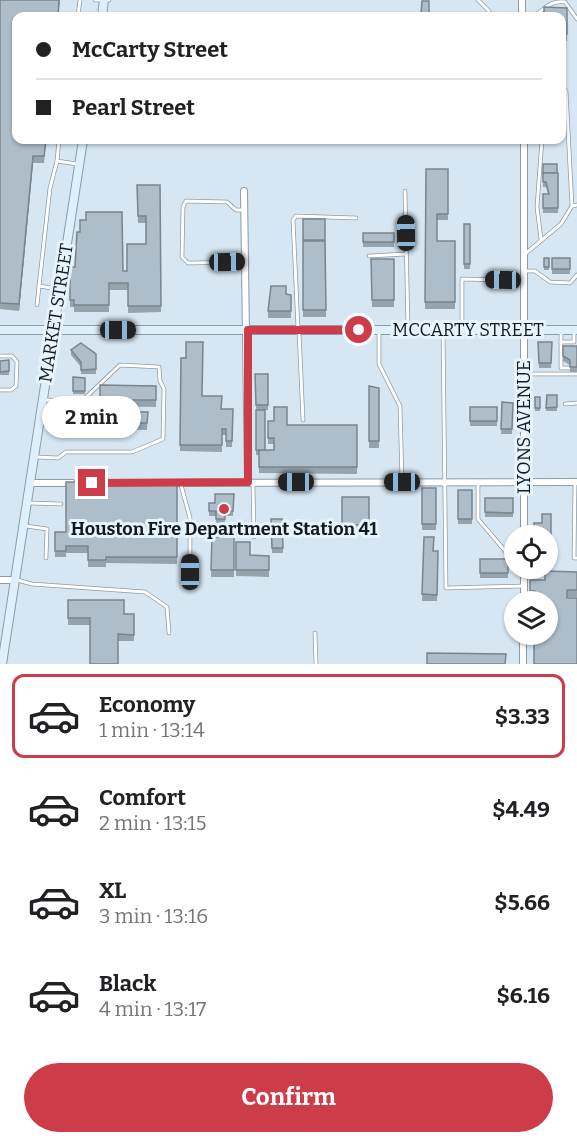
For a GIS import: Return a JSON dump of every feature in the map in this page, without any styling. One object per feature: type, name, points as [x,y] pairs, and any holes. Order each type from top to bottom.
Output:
[{"type":"main road","name":"MARKET STREET","points":[[2,664],[82,144]]},
{"type":"main road","name":"MCCARTY STREET","points":[[0,330],[576,330]]},
{"type":"street","name":"LYONS AVENUE","points":[[524,144],[524,525]]},
{"type":"street","points":[[244,191],[250,482]]},
{"type":"street","points":[[162,483],[576,482]]},
{"type":"street","points":[[31,483],[75,483]]},
{"type":"street","points":[[524,579],[524,591]]},
{"type":"street","points":[[0,580],[16,580]]},
{"type":"street","points":[[524,645],[524,664]]},
{"type":"lane","points":[[478,0],[489,12]]},
{"type":"lane","points":[[539,12],[549,4],[565,2],[577,19]]},
{"type":"lane","points":[[524,254],[561,224],[575,205],[566,91]]},
{"type":"lane","points":[[37,305],[50,188],[57,162],[59,144]]},
{"type":"lane","points":[[541,239],[537,207],[542,144]]},
{"type":"lane","points":[[57,162],[79,164]]},
{"type":"lane","points":[[405,191],[408,330]]},
{"type":"lane","points":[[245,210],[236,210],[227,202],[186,201],[183,207],[182,257],[188,263],[246,262]]},
{"type":"lane","points":[[303,420],[293,220],[296,216],[307,215],[356,218]]},
{"type":"lane","points":[[369,256],[406,254]]},
{"type":"lane","points":[[524,271],[535,271],[550,282],[570,283],[577,275]]},
{"type":"lane","points":[[462,330],[462,279],[503,280]]},
{"type":"lane","points":[[39,286],[60,289]]},
{"type":"lane","points":[[379,330],[379,364],[400,406],[402,482]]},
{"type":"lane","points":[[443,330],[446,588],[524,586]]},
{"type":"lane","points":[[561,330],[561,374]]},
{"type":"lane","points":[[561,342],[574,342],[576,330]]},
{"type":"lane","points":[[0,356],[12,356],[17,362],[16,386],[11,390],[0,390]]},
{"type":"lane","points":[[35,457],[58,458],[66,452],[132,452],[163,439],[164,389],[160,381],[159,367],[120,365],[82,401],[43,400]]},
{"type":"lane","points":[[561,368],[570,368]]},
{"type":"lane","points":[[524,374],[577,374]]},
{"type":"lane","points":[[564,404],[577,403]]},
{"type":"lane","points":[[250,482],[254,537]]},
{"type":"lane","points":[[478,482],[478,519],[504,550]]},
{"type":"lane","points":[[576,482],[574,558],[577,558]]},
{"type":"lane","points":[[181,483],[190,518],[190,572]]},
{"type":"lane","points":[[28,503],[61,504]]},
{"type":"lane","points":[[24,526],[47,529],[45,558]]},
{"type":"lane","points":[[16,580],[32,584],[145,592],[167,607],[169,633]]},
{"type":"lane","points":[[315,633],[316,664]]},
{"type":"building","points":[[0,0],[59,0],[58,12],[12,12],[12,144],[46,144],[44,156],[33,156],[19,304],[0,303]]},
{"type":"building","points":[[422,1],[429,1],[429,12],[421,12]]},
{"type":"building","points":[[544,7],[567,8],[567,34],[566,12],[544,12]]},
{"type":"building","points":[[543,164],[557,164],[557,173],[543,173]]},
{"type":"building","points":[[426,169],[448,169],[448,214],[437,214],[437,241],[455,241],[455,302],[425,302]]},
{"type":"building","points":[[543,173],[558,173],[558,208],[543,208],[543,194],[549,194],[546,182],[543,182]]},
{"type":"building","points":[[137,185],[160,185],[161,306],[128,306],[128,283],[109,283],[109,305],[74,305],[74,300],[70,300],[70,267],[75,267],[77,232],[80,232],[80,220],[86,220],[86,212],[122,212],[123,271],[127,271],[127,244],[146,244],[146,216],[138,216]]},
{"type":"building","points":[[303,219],[325,219],[325,240],[303,240]]},
{"type":"building","points":[[464,224],[470,224],[470,264],[464,264]]},
{"type":"building","points":[[363,233],[394,233],[394,242],[363,242]]},
{"type":"building","points":[[303,241],[325,241],[326,310],[303,310]]},
{"type":"building","points":[[544,258],[549,258],[549,267],[544,267]]},
{"type":"building","points":[[552,258],[570,258],[570,269],[552,269]]},
{"type":"building","points":[[371,259],[394,259],[394,300],[372,300]]},
{"type":"building","points":[[271,286],[286,286],[286,294],[291,295],[291,311],[268,311]]},
{"type":"building","points":[[186,342],[203,342],[202,396],[222,396],[221,409],[233,409],[232,441],[226,441],[226,429],[222,429],[222,445],[180,445],[181,358],[186,358]]},
{"type":"building","points":[[538,342],[552,342],[551,363],[539,363]]},
{"type":"building","points":[[81,343],[96,354],[96,369],[81,370],[81,362],[71,350]]},
{"type":"building","points":[[563,346],[577,346],[577,367],[570,367],[570,360],[563,356]]},
{"type":"building","points":[[9,360],[9,371],[0,372],[0,361]]},
{"type":"building","points":[[255,374],[268,374],[268,405],[256,405]]},
{"type":"building","points":[[73,377],[85,378],[85,391],[73,391]]},
{"type":"building","points":[[100,385],[156,386],[156,400],[100,400]]},
{"type":"building","points":[[369,386],[379,388],[379,441],[369,441]]},
{"type":"building","points":[[547,395],[557,395],[557,407],[546,408]]},
{"type":"building","points":[[535,397],[540,397],[540,408],[535,408]]},
{"type":"building","points":[[502,402],[513,403],[512,429],[501,429]]},
{"type":"building","points":[[274,407],[287,407],[287,425],[357,425],[357,467],[259,467],[259,450],[274,450],[274,438],[268,438],[268,421],[274,421]]},
{"type":"building","points":[[470,407],[497,407],[497,421],[470,421]]},
{"type":"building","points":[[256,410],[265,410],[265,450],[256,450]]},
{"type":"building","points":[[70,411],[148,412],[147,423],[69,423]]},
{"type":"building","points":[[66,482],[177,482],[177,557],[106,557],[106,560],[88,560],[88,546],[66,546],[66,551],[55,551],[55,532],[66,532]]},
{"type":"building","points":[[422,488],[436,488],[436,524],[422,524]]},
{"type":"building","points":[[458,490],[472,490],[472,519],[458,519]]},
{"type":"building","points":[[215,494],[234,494],[233,511],[225,511],[225,519],[216,519],[216,511],[209,511],[209,503],[215,503]]},
{"type":"building","points":[[342,497],[369,497],[369,525],[342,525]]},
{"type":"building","points":[[485,498],[513,498],[513,513],[485,512]]},
{"type":"building","points":[[542,514],[551,514],[551,525],[534,525],[534,523],[542,523]]},
{"type":"building","points":[[271,519],[282,519],[283,548],[272,548]]},
{"type":"building","points":[[212,537],[234,537],[234,570],[211,570]]},
{"type":"building","points":[[424,537],[434,537],[433,551],[438,551],[437,595],[422,594]]},
{"type":"building","points":[[236,542],[250,542],[250,555],[269,556],[269,570],[236,570]]},
{"type":"building","points":[[480,559],[504,559],[504,573],[480,573]]},
{"type":"building","points":[[558,571],[577,572],[577,590],[567,590],[567,598],[577,598],[577,664],[534,664],[534,645],[558,645],[558,591],[530,591],[530,580],[558,579]]},
{"type":"building","points":[[68,600],[124,600],[124,614],[134,614],[134,635],[118,634],[118,664],[90,664],[90,618],[68,618]]},
{"type":"building","points":[[427,653],[506,654],[505,664],[427,664]]},
{"type":"place","name":"Houston Fire Department Station 41","points":[[224,509]]},
{"type":"route","points":[[92,483],[248,482],[248,330],[359,330]]}]
